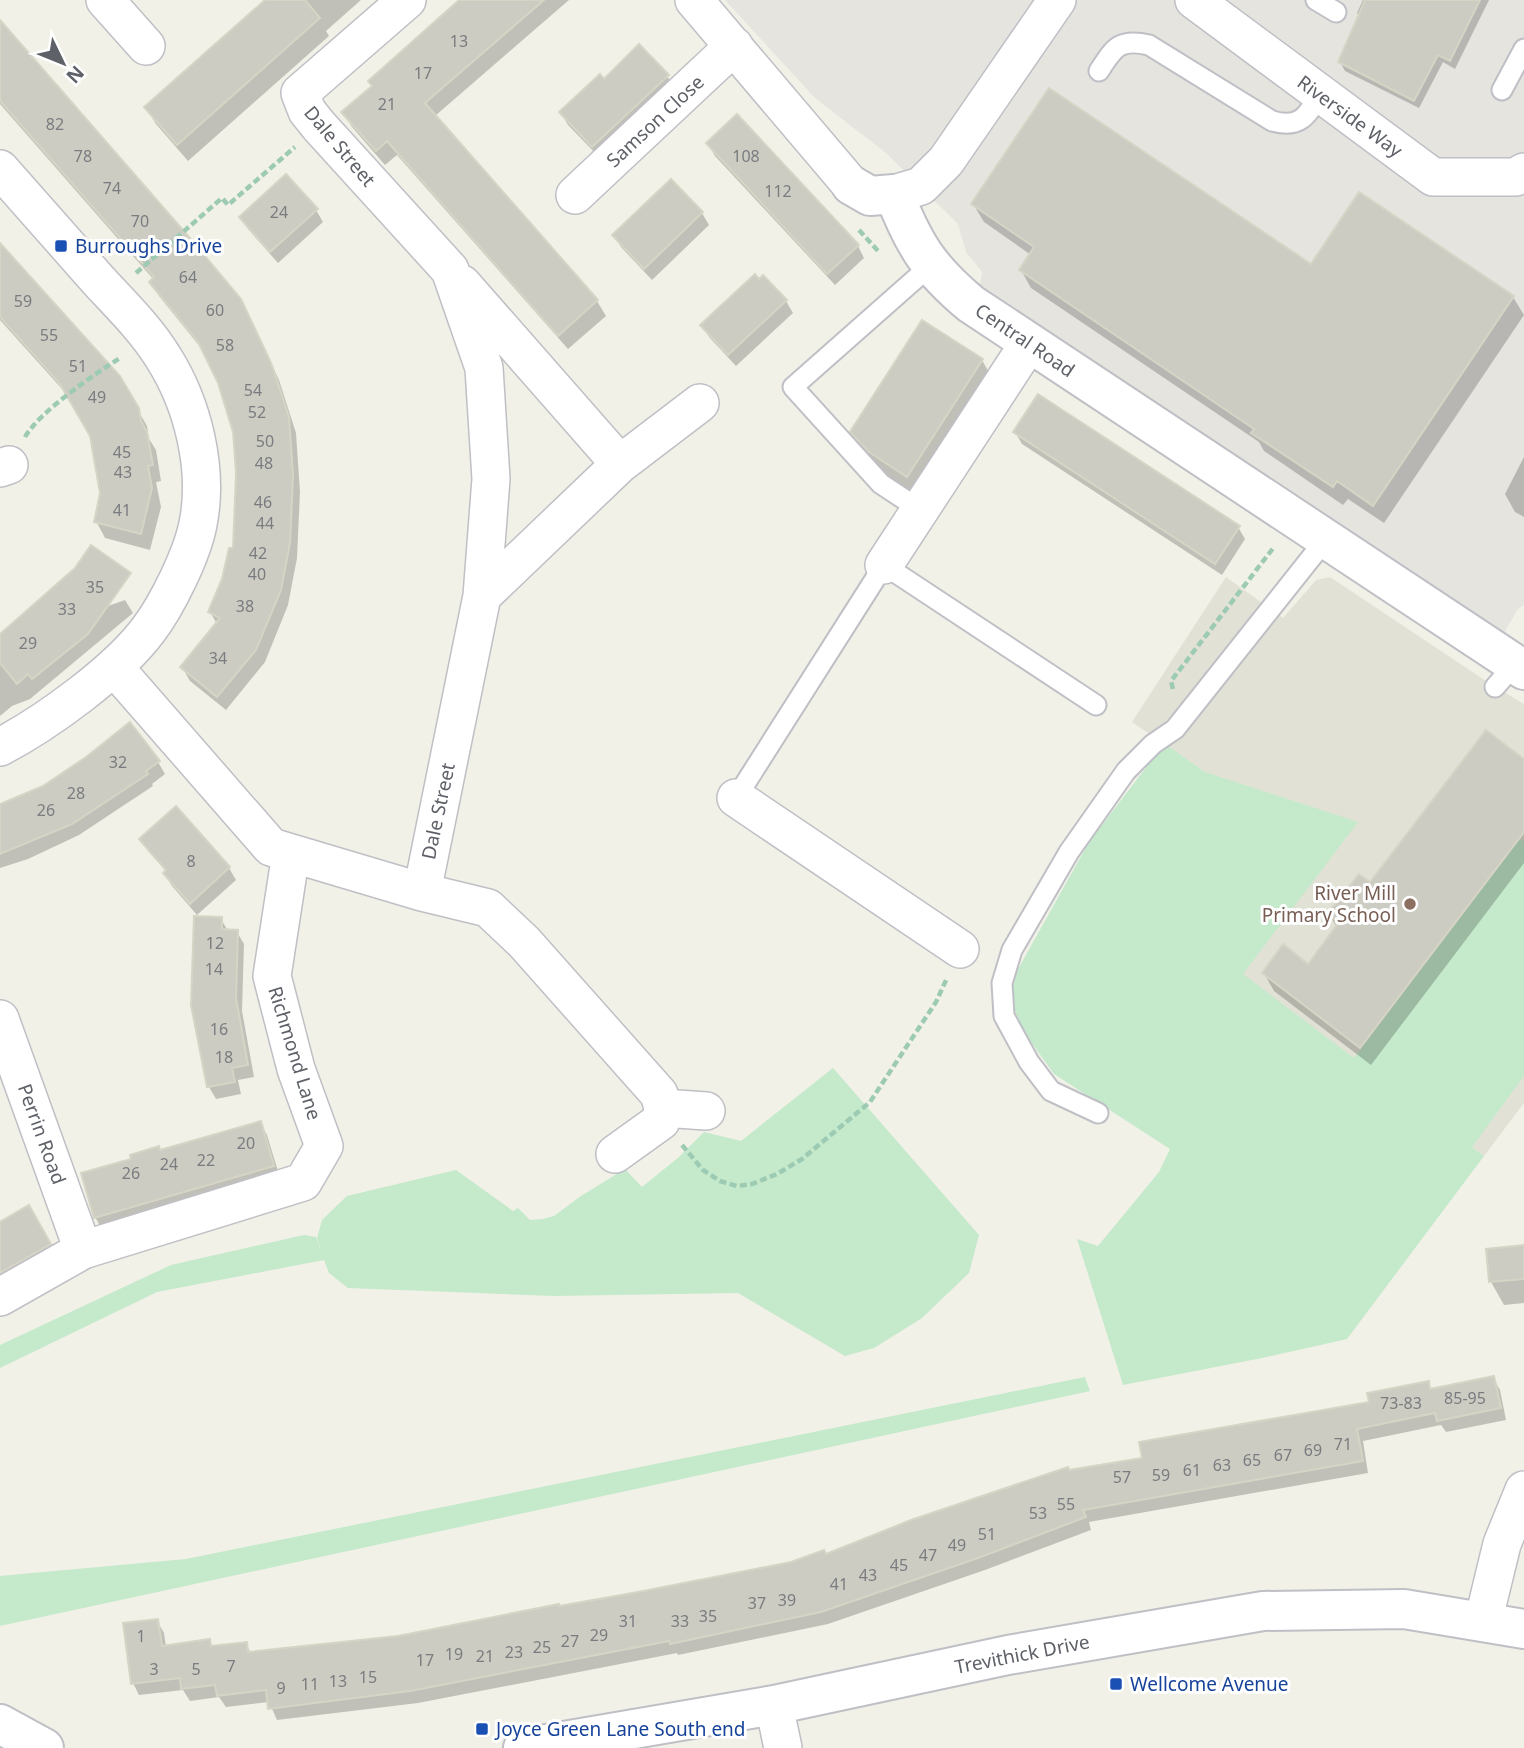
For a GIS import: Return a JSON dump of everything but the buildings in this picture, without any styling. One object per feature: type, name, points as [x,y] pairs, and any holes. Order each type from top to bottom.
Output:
[{"type":"street","points":[[105,0],[146,46]]},
{"type":"street","name":"Dale Street","points":[[407,0],[300,93],[307,111],[620,464]]},
{"type":"street","points":[[694,0],[851,185],[870,196],[894,194],[921,186],[946,161],[1057,0]]},
{"type":"street","name":"Riverside Way","points":[[1194,0],[1433,177],[1516,177],[1524,172]]},
{"type":"street","name":"Samson Close","points":[[575,195],[734,46]]},
{"type":"street","points":[[0,169],[163,356],[183,395],[193,430],[201,477],[198,525],[178,578],[149,629],[114,667],[31,731],[0,747]]},
{"type":"street","name":"Central Road","points":[[894,194],[909,229],[930,266],[971,303],[1446,618],[1511,674]]},
{"type":"street","name":"Dale Street","points":[[422,892],[482,596],[491,479],[485,368],[450,270]]},
{"type":"street","points":[[884,565],[1029,343]]},
{"type":"street","points":[[482,596],[620,464],[700,403]]},
{"type":"street","points":[[114,667],[271,847],[422,892],[488,908],[524,942],[659,1094],[662,1115]]},
{"type":"street","points":[[736,798],[960,949]]},
{"type":"street","name":"Richmond Lane","points":[[0,1297],[83,1250],[303,1182],[324,1146],[296,1069],[272,976],[291,853]]},
{"type":"street","name":"Perrin Road","points":[[1,1023],[83,1250]]},
{"type":"street","points":[[615,1154],[662,1115],[706,1111]]},
{"type":"street","points":[[1483,1622],[1502,1544],[1524,1490]]},
{"type":"street","name":"Trevithick Drive","points":[[523,1748],[774,1705],[1008,1655],[1263,1611],[1404,1609],[1524,1629]]},
{"type":"street","points":[[774,1705],[783,1748]]},
{"type":"street","points":[[0,1724],[44,1748]]},
{"type":"lane","points":[[1316,0],[1336,12]]},
{"type":"lane","points":[[1099,71],[1111,52],[1122,44],[1132,41],[1149,45],[1280,124],[1301,121],[1321,93]]},
{"type":"lane","points":[[1502,90],[1524,49]]},
{"type":"lane","points":[[919,509],[881,484],[793,387],[930,266]]},
{"type":"lane","points":[[1098,1113],[1051,1091],[1029,1062],[1004,1016],[1002,983],[1012,950],[1069,852],[1126,771],[1153,744],[1175,729],[1326,539]]},
{"type":"lane","points":[[736,798],[884,565],[1096,705]]},
{"type":"path","points":[[144,267],[222,198],[228,205],[319,126]]},
{"type":"path","points":[[30,429],[111,364]]},
{"type":"path","points":[[662,1115],[704,1170],[720,1181],[737,1186],[752,1184],[778,1174],[802,1159],[870,1102],[936,1003]]},
{"type":"shaded area","points":[[725,0],[1524,0],[1524,605],[1518,609],[1504,633],[1403,569],[980,285],[982,272],[966,252],[958,224],[886,153],[815,98]]},
{"type":"shaded area","name":"River Mill Primary School","points":[[1226,577],[1283,618],[1316,580],[1330,577],[1524,704],[1524,1103],[1484,1156],[1242,974],[1348,835],[1205,772],[1132,722]]},
{"type":"green space","points":[[1168,746],[1205,772],[1358,822],[1243,974],[1354,1058],[1519,838],[1524,842],[1524,1076],[1472,1147],[1484,1156],[1347,1339],[1123,1385],[1077,1239],[1098,1246],[1159,1172],[1170,1149],[1054,1074],[1026,1035],[1012,1005],[1013,978],[1089,842],[1154,757]]},
{"type":"green space","points":[[833,1068],[979,1235],[969,1273],[922,1318],[874,1348],[845,1356],[738,1293],[554,1296],[348,1288],[329,1273],[324,1260],[157,1292],[0,1368],[0,1345],[171,1265],[304,1235],[316,1237],[322,1254],[317,1238],[322,1220],[347,1196],[456,1170],[513,1211],[518,1208],[530,1220],[554,1216],[625,1169],[642,1187],[679,1157],[704,1132],[741,1141]]},
{"type":"green space","points":[[1085,1377],[1090,1391],[0,1626],[0,1576],[186,1559]]},
{"type":"place","name":"Burroughs Drive","points":[[61,246]]},
{"type":"place","name":"River Mill Primary School","points":[[1410,904]]},
{"type":"place","name":"Wellcome Avenue","points":[[1116,1684]]},
{"type":"place","name":"Joyce Green Lane South end","points":[[482,1729]]}]
